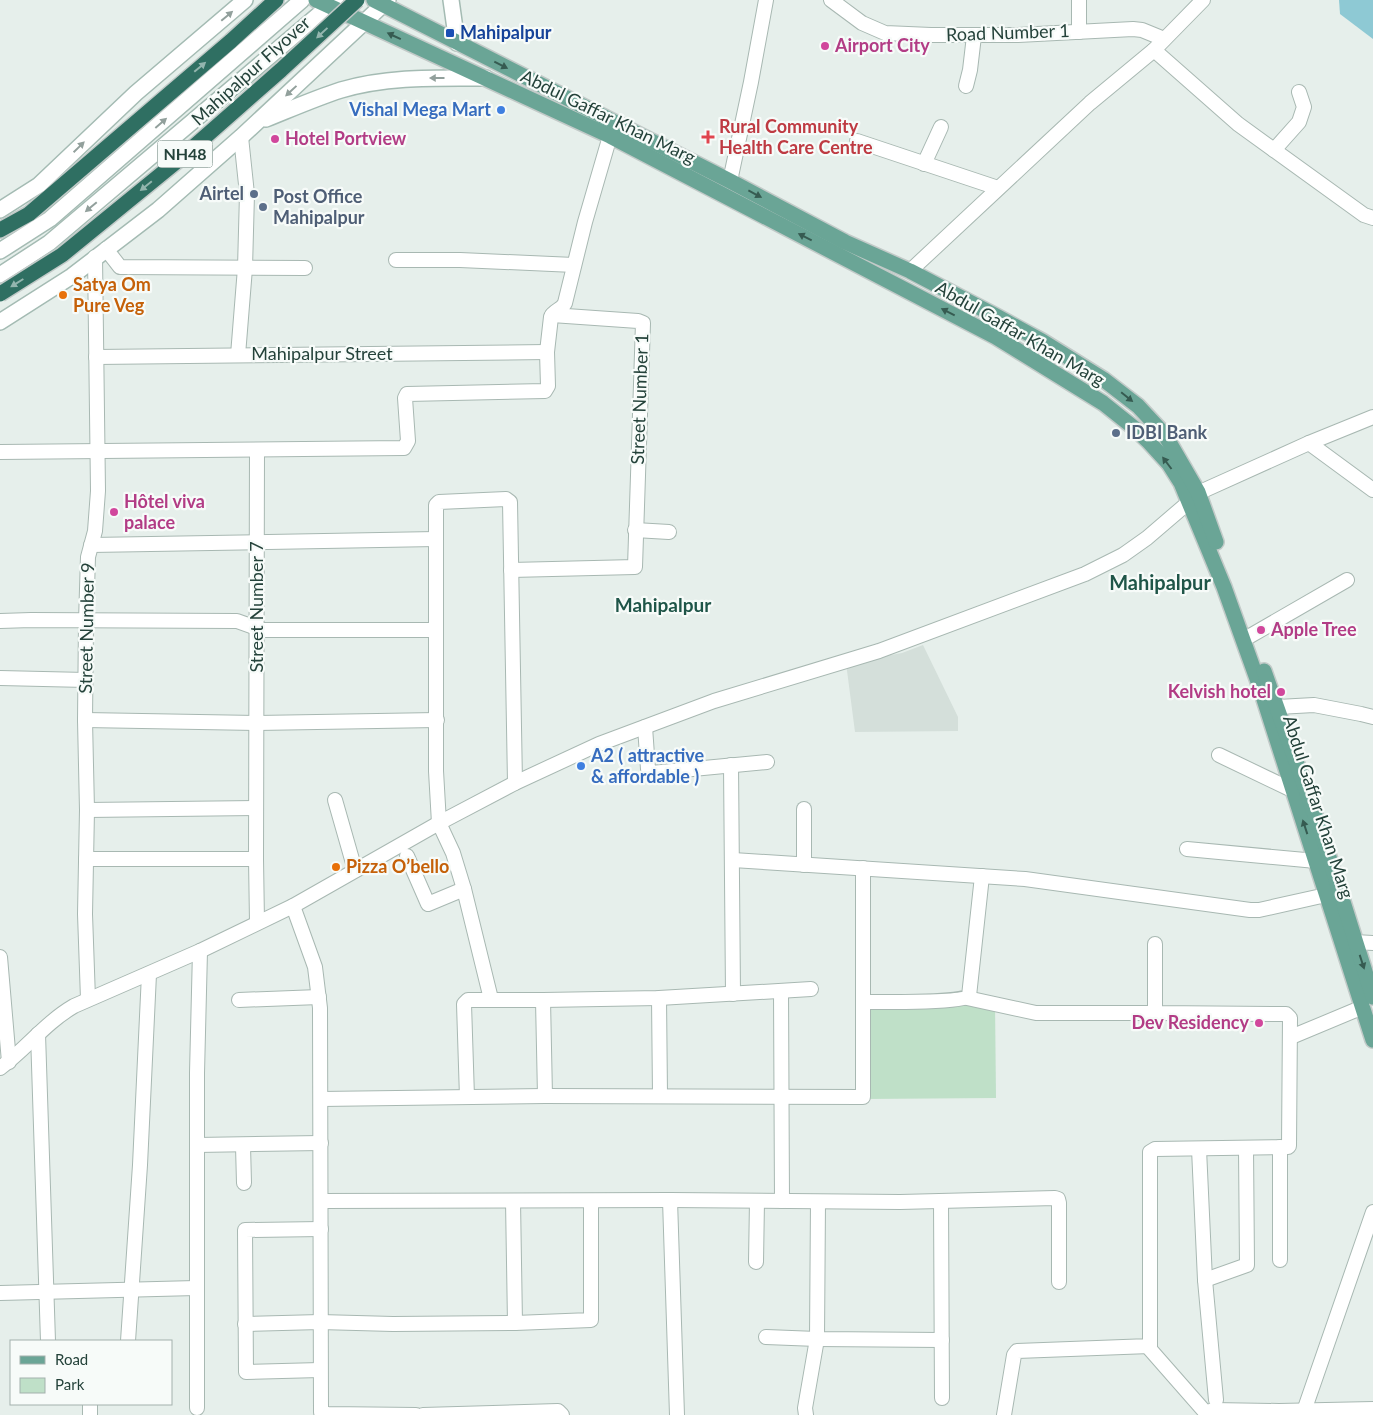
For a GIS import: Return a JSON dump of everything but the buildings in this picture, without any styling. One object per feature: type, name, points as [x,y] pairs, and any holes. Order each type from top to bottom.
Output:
[{"type":"highway","name":"Mahipalpur Flyover","points":[[0,230],[29,214],[231,41],[276,0]]},
{"type":"highway","name":"Mahipalpur Flyover","points":[[0,294],[62,255],[166,170],[358,0]]},
{"type":"main road","points":[[0,210],[39,185],[136,93],[245,0]]},
{"type":"main road","points":[[0,251],[50,219],[302,0]]},
{"type":"main road","points":[[452,0],[457,43]]},
{"type":"main road","points":[[0,322],[72,276],[158,210],[366,22],[382,1]]},
{"type":"main road","name":"Abdul Gaffar Khan Marg","points":[[382,1],[457,43],[730,181],[845,242],[910,271],[1042,341],[1122,393],[1143,410],[1165,435],[1194,498],[1278,708],[1323,838],[1355,942],[1368,1002],[1373,1040]]},
{"type":"main road","points":[[0,275],[50,243],[327,2]]},
{"type":"main road","name":"Abdul Gaffar Khan Marg","points":[[327,2],[610,136],[996,337],[1103,403],[1133,426],[1154,446],[1194,498],[1261,690],[1326,895],[1368,1002]]},
{"type":"main road","points":[[243,135],[262,120],[342,90],[377,83],[428,78],[486,78]]},
{"type":"street","points":[[730,181],[766,0]]},
{"type":"street","name":"Road Number 1","points":[[831,0],[862,23],[885,33],[974,36],[1133,29],[1142,30],[1164,39]]},
{"type":"street","points":[[1079,0],[1079,32]]},
{"type":"street","points":[[910,271],[1090,103],[1154,50],[1204,0]]},
{"type":"street","points":[[966,86],[974,36]]},
{"type":"street","points":[[1154,50],[1218,107],[1274,150],[1364,214],[1373,218]]},
{"type":"street","points":[[1274,150],[1299,122],[1304,107],[1299,92]]},
{"type":"street","points":[[924,164],[941,127]]},
{"type":"street","points":[[238,355],[245,268],[247,194],[243,135]]},
{"type":"street","points":[[0,452],[98,453],[404,448],[408,441],[405,398],[407,394],[545,391],[548,386],[547,352],[552,315],[563,307],[610,136]]},
{"type":"street","points":[[856,141],[998,188]]},
{"type":"street","points":[[101,253],[120,267],[305,268]]},
{"type":"street","name":"Street Number 9","points":[[88,999],[85,914],[87,810],[86,621],[87,570],[97,513],[96,357],[101,253]]},
{"type":"street","points":[[396,260],[460,260],[574,265]]},
{"type":"street","name":"Street Number 1","points":[[512,570],[635,567],[643,323],[638,321],[552,315]]},
{"type":"street","name":"Mahipalpur Street","points":[[96,357],[547,352]]},
{"type":"street","points":[[5,1065],[60,1014],[88,999],[200,951],[293,906],[354,870],[515,783],[599,744],[714,701],[879,651],[1085,574],[1116,558],[1147,538],[1194,498],[1309,443],[1373,416]]},
{"type":"street","points":[[1309,443],[1373,490]]},
{"type":"street","name":"Street Number 7","points":[[257,451],[256,858],[258,922]]},
{"type":"street","points":[[491,999],[464,889],[453,852],[439,823],[436,772],[436,503],[508,499],[510,504],[515,783]]},
{"type":"street","points":[[635,530],[669,532]]},
{"type":"street","points":[[91,545],[436,539]]},
{"type":"street","points":[[1250,636],[1347,580]]},
{"type":"street","points":[[0,621],[237,621],[244,622],[257,629],[436,630]]},
{"type":"street","points":[[0,678],[86,680]]},
{"type":"street","points":[[1278,708],[1314,705],[1373,717]]},
{"type":"street","points":[[86,720],[257,722],[437,720]]},
{"type":"street","points":[[645,727],[649,772],[766,762]]},
{"type":"street","points":[[1219,754],[1294,791]]},
{"type":"street","points":[[731,765],[733,994]]},
{"type":"street","points":[[335,800],[354,870]]},
{"type":"street","points":[[87,810],[256,808]]},
{"type":"street","points":[[804,808],[804,865]]},
{"type":"street","points":[[1188,849],[1316,861]]},
{"type":"street","points":[[407,856],[428,904],[464,889]]},
{"type":"street","points":[[86,859],[256,858]]},
{"type":"street","points":[[733,860],[1025,879],[1250,910],[1259,910],[1326,895]]},
{"type":"street","points":[[320,1099],[660,1095],[863,1096],[862,868]]},
{"type":"street","points":[[967,998],[982,876]]},
{"type":"street","points":[[293,906],[315,967],[320,997],[322,1201],[320,1370],[322,1413],[416,1415]]},
{"type":"street","points":[[1355,942],[1373,943]]},
{"type":"street","points":[[1155,944],[1156,1013]]},
{"type":"street","points":[[197,1408],[196,1288],[200,951]]},
{"type":"street","points":[[0,957],[5,1065]]},
{"type":"street","points":[[128,1340],[140,1165],[149,974]]},
{"type":"street","points":[[467,1097],[465,1002],[468,1000],[659,998],[811,989]]},
{"type":"street","points":[[781,991],[782,1201]]},
{"type":"street","points":[[239,1000],[320,997]]},
{"type":"street","points":[[659,998],[660,1095]]},
{"type":"street","points":[[863,1002],[967,998],[1036,1013],[1286,1014],[1290,1018],[1288,1147],[1155,1149],[1150,1152],[1151,1344],[1148,1347]]},
{"type":"street","points":[[543,1000],[544,1096]]},
{"type":"street","points":[[1291,1037],[1368,1002]]},
{"type":"street","points":[[38,1034],[48,1340]]},
{"type":"street","points":[[197,1145],[243,1146],[321,1143]]},
{"type":"street","points":[[243,1146],[244,1183]]},
{"type":"street","points":[[1280,1147],[1280,1260]]},
{"type":"street","points":[[1199,1148],[1205,1280],[1216,1400]]},
{"type":"street","points":[[1205,1280],[1246,1266],[1246,1148]]},
{"type":"street","points":[[322,1201],[670,1200],[818,1202],[941,1201],[1051,1197],[1058,1198],[1059,1203],[1059,1282]]},
{"type":"street","points":[[670,1200],[677,1415]]},
{"type":"street","points":[[513,1201],[515,1323]]},
{"type":"street","points":[[246,1324],[320,1322],[393,1324],[515,1323],[592,1320],[591,1201]]},
{"type":"street","points":[[756,1201],[756,1262]]},
{"type":"street","points":[[941,1201],[942,1398]]},
{"type":"street","points":[[806,1415],[805,1408],[817,1339],[818,1202]]},
{"type":"street","points":[[1304,1410],[1373,1212]]},
{"type":"street","points":[[320,1370],[246,1372],[245,1230],[321,1229]]},
{"type":"street","points":[[0,1293],[196,1288]]},
{"type":"street","points":[[766,1337],[942,1340]]},
{"type":"street","points":[[1148,1347],[1206,1414],[1213,1410],[1272,1413],[1304,1410],[1373,1409]]},
{"type":"street","points":[[1004,1415],[1014,1355],[1017,1351],[1148,1347]]},
{"type":"street","points":[[423,1415],[558,1411],[562,1415]]},
{"type":"shaded area","points":[[923,645],[958,717],[958,731],[855,732],[846,663],[902,653]]},
{"type":"green space","points":[[863,1003],[995,1003],[996,1098],[865,1099]]},
{"type":"water","points":[[1339,0],[1373,0],[1373,39],[1340,14]]},
{"type":"place","name":"Mahipalpur","points":[[450,33]]},
{"type":"place","name":"Airport City","points":[[825,46]]},
{"type":"place","name":"Vishal Mega Mart","points":[[501,110]]},
{"type":"place","name":"Rural Community Health Care Centre","points":[[708,137]]},
{"type":"place","name":"Hotel Portview","points":[[275,139]]},
{"type":"place","name":"Airtel","points":[[254,194]]},
{"type":"place","name":"Post Office Mahipalpur","points":[[263,207]]},
{"type":"place","name":"Satya Om Pure Veg","points":[[63,295]]},
{"type":"place","name":"IDBI Bank","points":[[1116,433]]},
{"type":"place","name":"Hôtel viva palace","points":[[114,512]]},
{"type":"place","name":"Apple Tree","points":[[1261,630]]},
{"type":"place","name":"Kelvish hotel","points":[[1281,692]]},
{"type":"place","name":"A2 ( attractive & affordable )","points":[[581,766]]},
{"type":"place","name":"Pizza O’bello","points":[[336,867]]},
{"type":"place","name":"Dev Residency","points":[[1259,1023]]},
{"type":"district","name":"Mahipalpur","points":[[1160,583]]},
{"type":"district","name":"Mahipalpur","points":[[663,605]]}]
